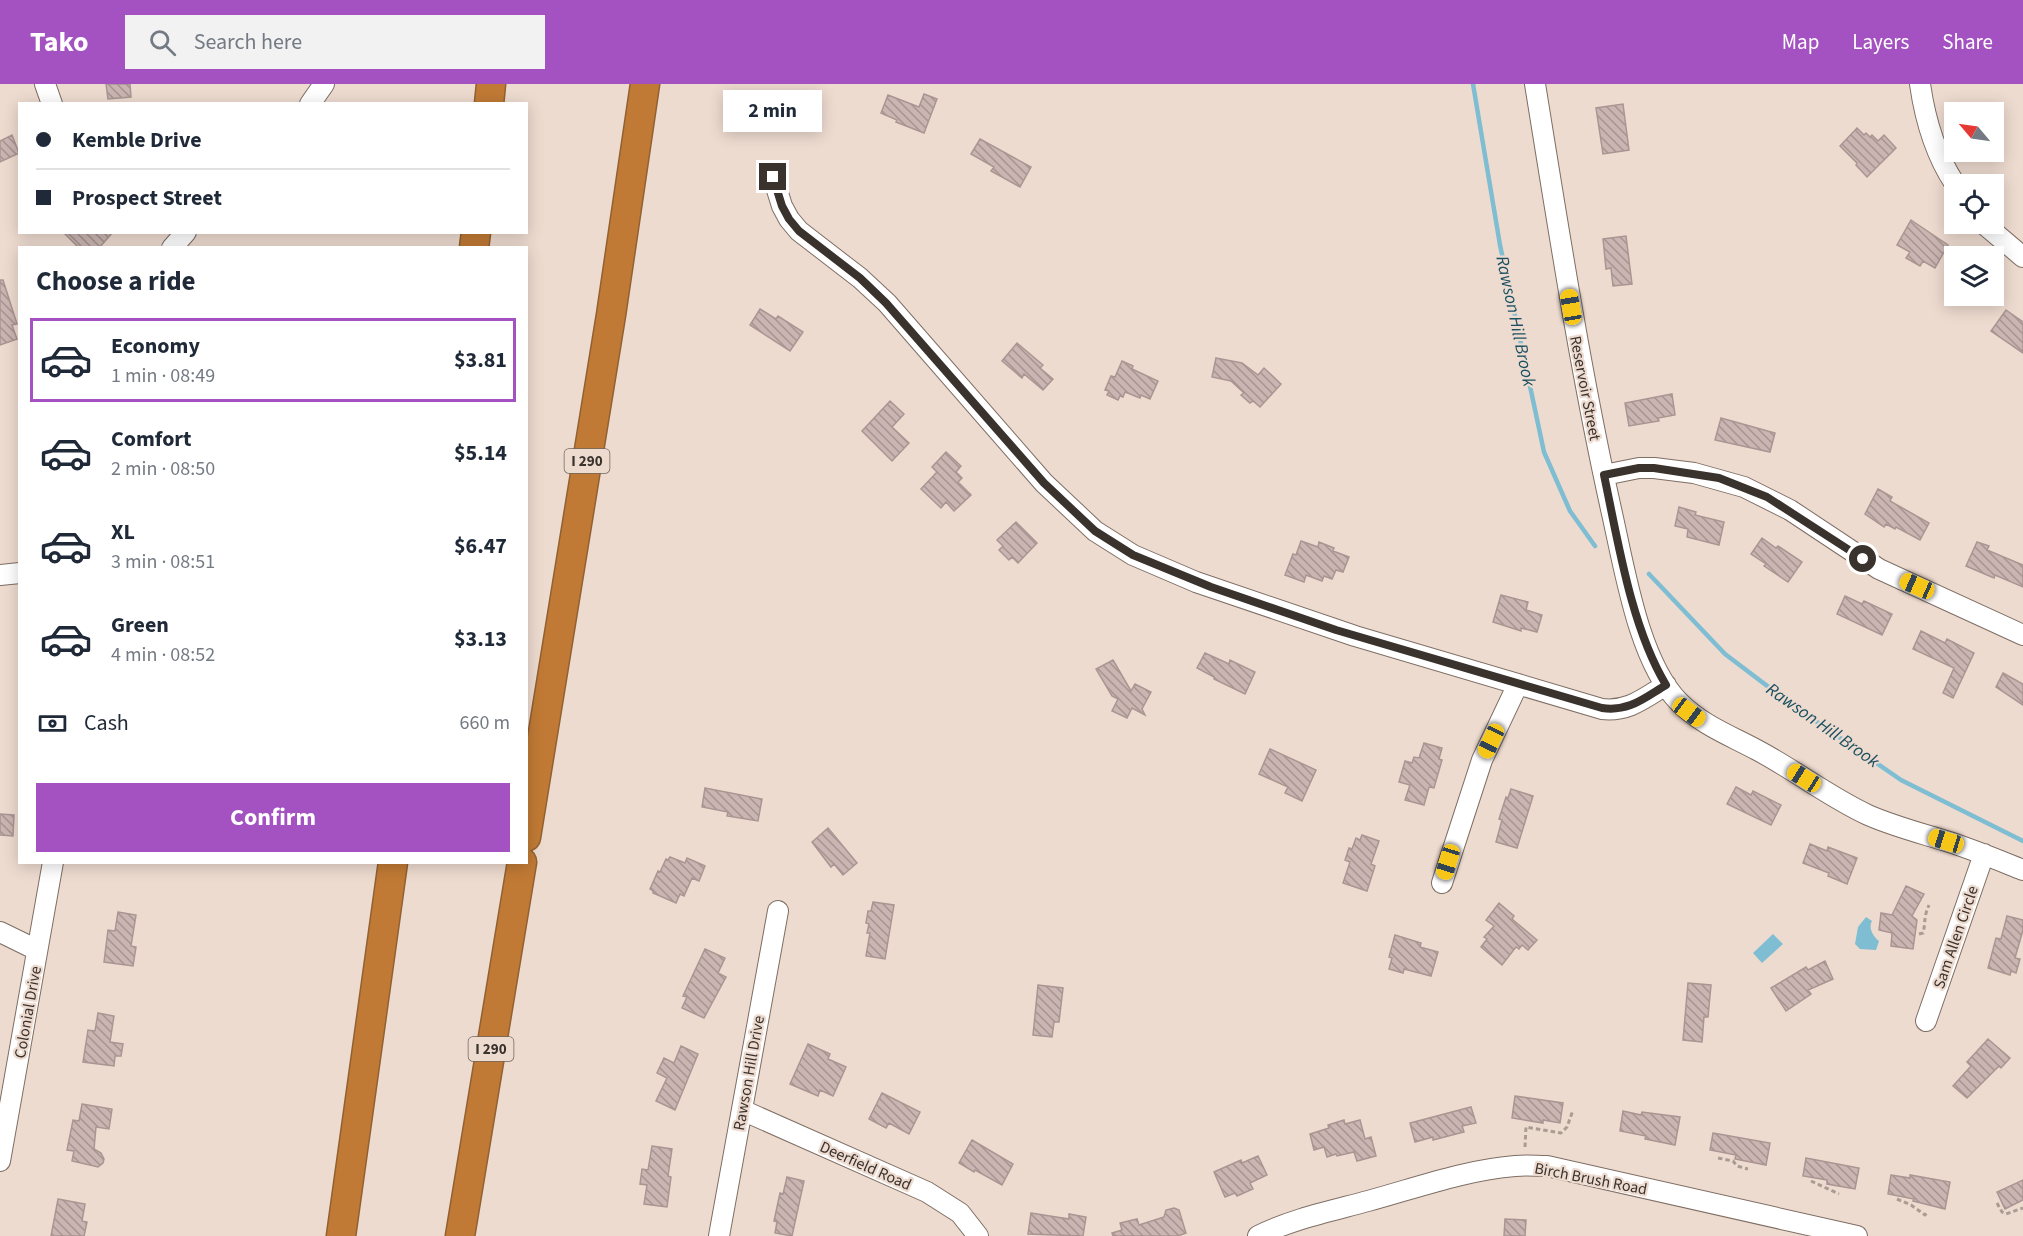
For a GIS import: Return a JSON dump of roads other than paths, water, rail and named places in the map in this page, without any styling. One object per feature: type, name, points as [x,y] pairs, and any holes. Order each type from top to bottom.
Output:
[{"type":"highway","points":[[489,102],[491,84]]},
{"type":"highway","name":"I 290","points":[[528,825],[607,339],[645,84]]},
{"type":"highway","points":[[341,1236],[393,864]]},
{"type":"highway","name":"I 290","points":[[460,1236],[522,864]]},
{"type":"street","points":[[45,84],[51,102]]},
{"type":"street","points":[[311,102],[324,84]]},
{"type":"street","name":"Reservoir Street","points":[[1535,84],[1569,295],[1604,475],[1638,620],[1649,654],[1666,685],[1676,699],[1703,722],[1757,750],[1849,805],[1887,822],[1984,854],[2023,870]]},
{"type":"street","points":[[1920,84],[1929,129],[1949,174]]},
{"type":"street","points":[[773,177],[782,206],[799,231],[860,278],[886,303],[1044,483],[1078,515],[1113,543],[1154,565],[1275,610],[1355,636],[1613,710],[1629,708],[1666,685]]},
{"type":"street","points":[[1996,234],[2023,257]]},
{"type":"street","points":[[1604,475],[1639,468],[1654,468],[1694,473],[1744,487],[1790,510],[1880,568],[2023,635]]},
{"type":"street","points":[[0,575],[18,573]]},
{"type":"street","points":[[1442,883],[1482,760],[1518,684]]},
{"type":"street","name":"Sam Allen Circle","points":[[1926,1021],[1984,854]]},
{"type":"street","name":"Colonial Drive","points":[[0,1161],[53,864]]},
{"type":"street","name":"Rawson Hill Drive","points":[[719,1236],[778,911]]},
{"type":"street","points":[[0,932],[37,950]]},
{"type":"street","name":"Deerfield Road","points":[[742,1110],[927,1192],[960,1214],[978,1236]]},
{"type":"street","name":"Birch Brush Road","points":[[1258,1236],[1271,1229],[1413,1188],[1484,1170],[1517,1165],[1547,1166],[1857,1236]]},
{"type":"water","points":[[1866,917],[1872,921],[1872,932],[1879,941],[1876,950],[1860,949],[1855,944],[1858,927]]},
{"type":"water","points":[[1773,934],[1783,944],[1762,963],[1753,953]]},
{"type":"waterway","name":"Rawson Hill Brook","points":[[1473,84],[1500,245],[1544,452],[1570,511],[1595,546]]},
{"type":"waterway","name":"Rawson Hill Brook","points":[[1649,574],[1725,654],[1791,704],[1901,780],[2023,841]]}]
